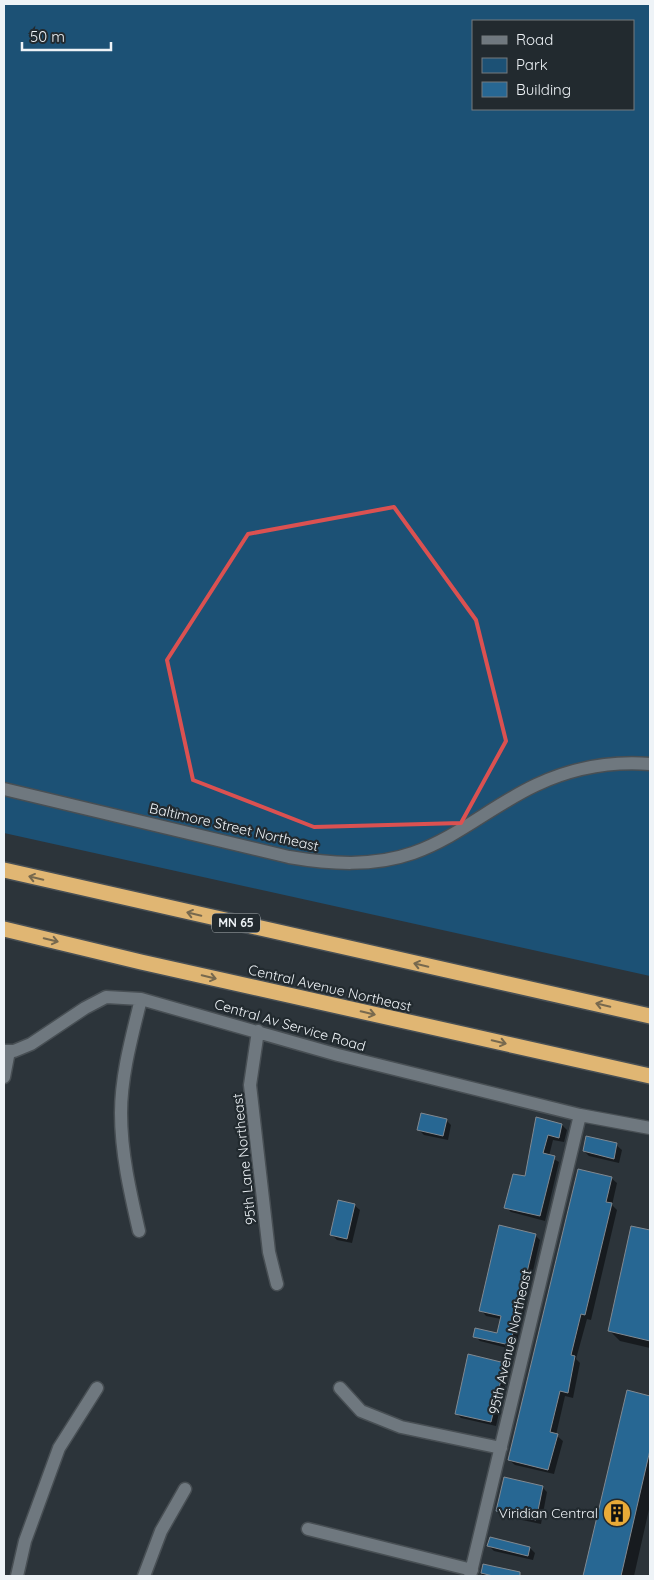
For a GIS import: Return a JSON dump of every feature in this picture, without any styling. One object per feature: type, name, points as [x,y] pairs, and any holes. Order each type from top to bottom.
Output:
[{"type":"highway","name":"MN 65","points":[[4,870],[650,1016]]},
{"type":"highway","name":"Central Avenue Northeast","points":[[4,929],[141,962],[650,1076]]},
{"type":"street","name":"Baltimore Street Northeast","points":[[4,789],[289,857],[350,863],[396,858],[425,848],[464,828],[535,786],[555,777],[615,763],[650,764]]},
{"type":"street","name":"Central Av Service Road","points":[[6,1051],[14,1051],[31,1044],[85,1008],[106,997],[141,999],[338,1055],[580,1115],[650,1128]]},
{"type":"street","points":[[139,1231],[124,1166],[121,1112],[130,1043],[141,999]]},
{"type":"street","name":"95th Lane Northeast","points":[[258,1031],[250,1085],[269,1252],[278,1284]]},
{"type":"street","points":[[4,1077],[6,1051]]},
{"type":"street","name":"95th Avenue Northeast","points":[[471,1573],[580,1115]]},
{"type":"street","points":[[17,1576],[25,1541],[59,1448],[97,1388]]},
{"type":"street","points":[[340,1388],[361,1411],[401,1427],[501,1448]]},
{"type":"street","points":[[144,1576],[161,1531],[185,1489]]},
{"type":"street","points":[[308,1529],[471,1573]]},
{"type":"highlighted area","points":[[394,507],[476,620],[506,741],[461,823],[314,827],[193,780],[167,660],[248,534]]},
{"type":"green space","points":[[4,4],[650,4],[650,976],[4,833]]},
{"type":"building","points":[[421,1113],[447,1119],[443,1136],[417,1130]]},
{"type":"building","points":[[536,1117],[562,1124],[559,1138],[548,1135],[543,1153],[555,1156],[540,1216],[504,1208],[513,1174],[525,1176]]},
{"type":"building","points":[[586,1136],[617,1143],[614,1159],[583,1151]]},
{"type":"building","points":[[578,1169],[612,1177],[606,1202],[612,1203],[585,1315],[581,1314],[571,1355],[575,1356],[568,1393],[560,1391],[550,1432],[558,1434],[548,1470],[508,1460]]},
{"type":"building","points":[[338,1200],[355,1204],[347,1239],[330,1235]]},
{"type":"building","points":[[499,1225],[536,1234],[510,1345],[473,1337],[475,1328],[497,1333],[501,1316],[479,1311]]},
{"type":"building","points":[[631,1226],[650,1230],[650,1341],[608,1331]]},
{"type":"building","points":[[468,1354],[505,1363],[491,1422],[455,1414]]},
{"type":"building","name":"Viridian Central","points":[[627,1390],[650,1396],[650,1450],[621,1576],[583,1576]]},
{"type":"building","points":[[504,1477],[543,1486],[536,1520],[496,1511]]},
{"type":"building","points":[[490,1537],[530,1547],[528,1556],[487,1546]]},
{"type":"building","points":[[483,1564],[520,1572],[520,1576],[493,1576],[481,1573]]},
{"type":"place","name":"Viridian Central","points":[[617,1513]]}]
